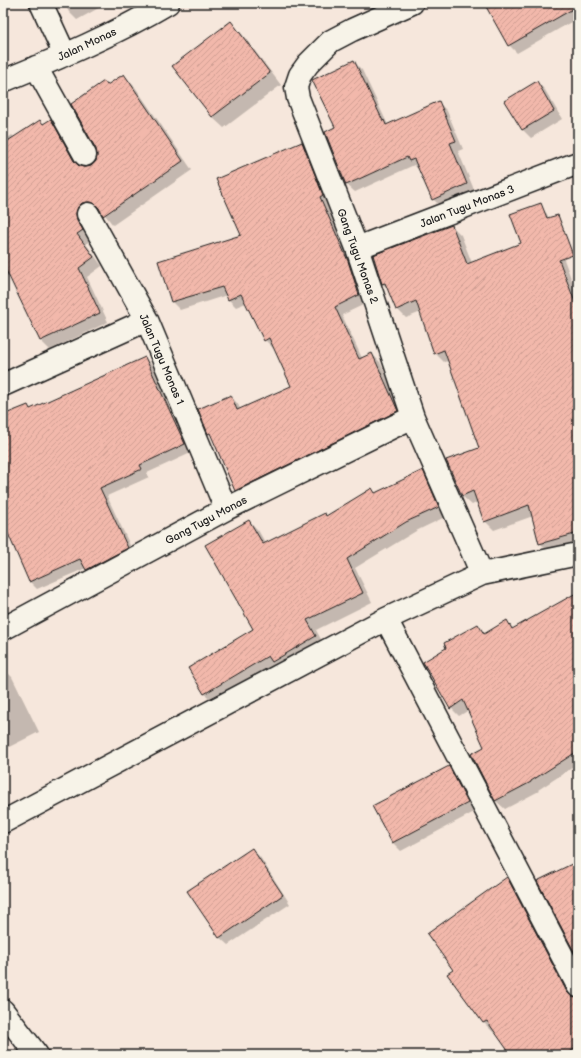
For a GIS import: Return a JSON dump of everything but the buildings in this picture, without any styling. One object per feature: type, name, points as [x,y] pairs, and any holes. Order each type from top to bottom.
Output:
[{"type":"street","points":[[41,3],[65,55]]},
{"type":"street","name":"Jalan Monas","points":[[3,80],[65,55],[148,15],[168,3]]},
{"type":"street","name":"Gang Tugu Monas 2","points":[[412,3],[331,41],[308,64],[300,75],[296,87],[298,98],[357,248],[413,416],[482,574]]},
{"type":"street","points":[[36,67],[85,155]]},
{"type":"street","name":"Jalan Tugu Monas 3","points":[[357,248],[578,163]]},
{"type":"street","name":"Jalan Tugu Monas 1","points":[[88,214],[147,320],[226,508]]},
{"type":"street","points":[[3,385],[147,320]]},
{"type":"street","name":"Gang Tugu Monas","points":[[3,629],[226,508],[413,416]]},
{"type":"street","points":[[3,822],[386,619],[482,574],[578,554]]},
{"type":"street","points":[[386,619],[578,986]]},
{"type":"street","points":[[3,1010],[37,1055]]}]
